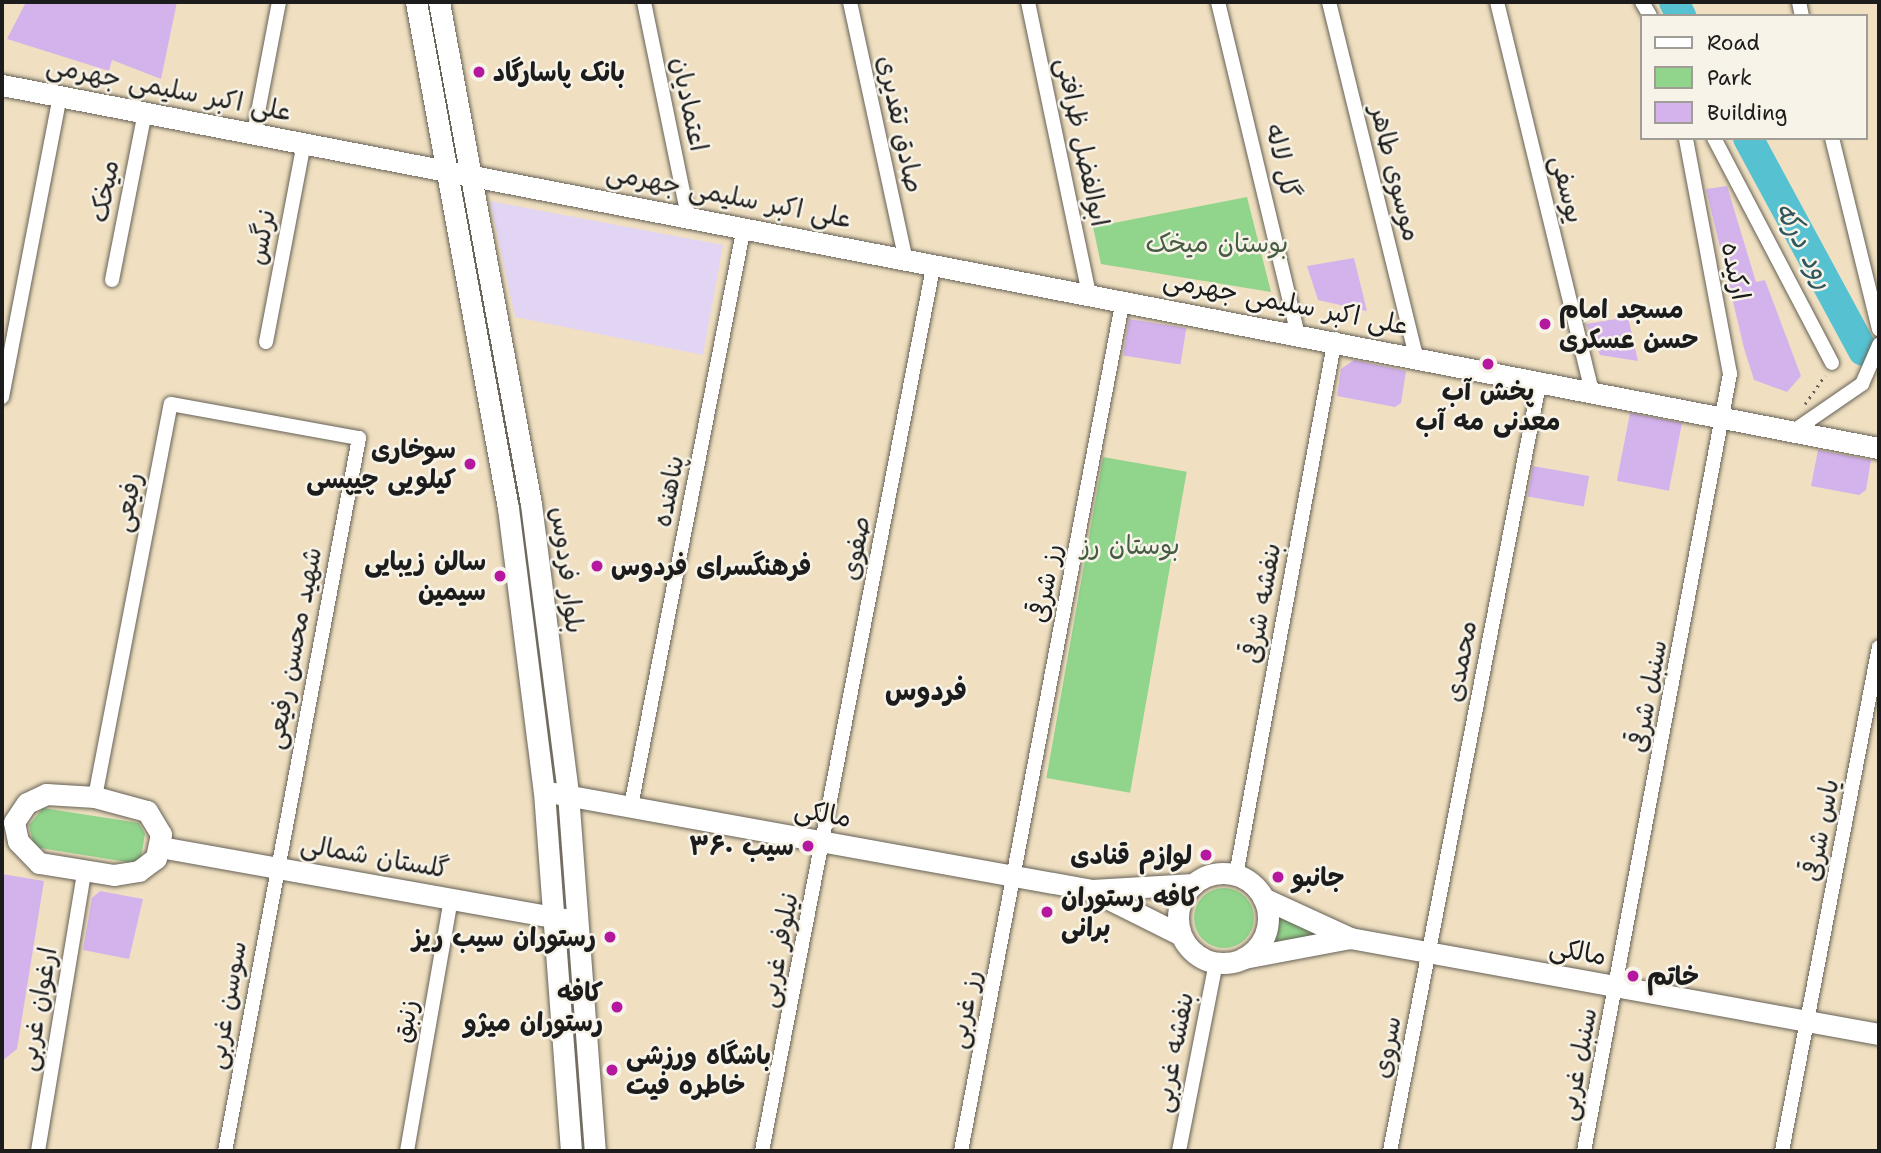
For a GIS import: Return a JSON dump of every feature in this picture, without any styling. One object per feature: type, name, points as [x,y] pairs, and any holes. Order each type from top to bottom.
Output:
[{"type":"street","points":[[254,133],[279,2]]},
{"type":"street","name":"بلوار فردوس","points":[[416,2],[450,170],[508,508],[544,792],[570,1151]]},
{"type":"street","name":"بلوار فردوس","points":[[439,2],[475,175],[531,504],[568,794],[595,1151]]},
{"type":"street","name":"اعتمادیان","points":[[644,2],[688,216]]},
{"type":"street","name":"صادق تقدیری","points":[[850,2],[905,257]]},
{"type":"street","name":"ابوالفضل ظرافتی","points":[[1028,2],[1089,293]]},
{"type":"street","name":"گل لاله","points":[[1217,2],[1297,332]]},
{"type":"street","name":"موسوی طاهر","points":[[1329,2],[1416,355]]},
{"type":"street","name":"یوسفی","points":[[1497,2],[1591,388]]},
{"type":"street","name":"علی اکبر سلیمی جهرمی","points":[[2,85],[1794,427],[1879,448]]},
{"type":"street","points":[[2,397],[60,96]]},
{"type":"street","name":"میخک","points":[[112,280],[145,112]]},
{"type":"street","name":"ارکیده","points":[[1686,140],[1730,374],[1726,414]]},
{"type":"street","points":[[1715,140],[1832,363]]},
{"type":"street","points":[[1832,140],[1879,329]]},
{"type":"street","name":"نرگس","points":[[267,342],[304,142]]},
{"type":"street","name":"پناهنده","points":[[631,806],[744,227]]},
{"type":"street","name":"صفوی","points":[[825,841],[934,263]]},
{"type":"street","name":"رز شرقی","points":[[1015,876],[1123,299]]},
{"type":"street","name":"بنفشه شرقی","points":[[1236,875],[1335,340]]},
{"type":"street","points":[[1794,427],[1862,384],[1879,345]]},
{"type":"street","name":"محمدی","points":[[1429,952],[1540,379]]},
{"type":"street","name":"رفیعی","points":[[95,797],[171,404],[359,438]]},
{"type":"street","name":"سنبل شرقی","points":[[1617,986],[1726,414]]},
{"type":"street","name":"شهید محسن رفیعی","points":[[276,866],[359,438]]},
{"type":"street","name":"یاس شرقی","points":[[1782,1151],[1879,647]]},
{"type":"street","name":"مالکی","points":[[544,792],[568,794],[1091,890],[1194,884]]},
{"type":"street","points":[[46,794],[95,797],[147,811],[158,823],[160,847],[139,871],[84,874],[26,854],[8,821],[27,803],[46,794]]},
{"type":"street","name":"نیلوفر غربی","points":[[762,1151],[825,841]]},
{"type":"street","name":"گلستان شمالی","points":[[160,847],[276,866],[555,919],[579,920]]},
{"type":"street","name":"سوسن غربی","points":[[225,1151],[276,866]]},
{"type":"street","name":"ارغوان غربی","points":[[37,1151],[84,874]]},
{"type":"street","points":[[1236,875],[1264,898],[1266,932],[1244,958],[1216,963],[1195,953],[1181,935],[1179,907],[1194,884],[1206,876],[1236,875]]},
{"type":"street","name":"رز غربی","points":[[961,1151],[1015,876]]},
{"type":"street","name":"مالکی","points":[[1091,890],[1181,935]]},
{"type":"street","name":"مالکی","points":[[1264,898],[1350,938],[1879,1034]]},
{"type":"street","name":"زنبق","points":[[407,1151],[451,899]]},
{"type":"street","name":"مالکی","points":[[1244,958],[1350,938]]},
{"type":"street","name":"سروی","points":[[1390,1151],[1429,952]]},
{"type":"street","name":"بنفشه غربی","points":[[1179,1151],[1216,963]]},
{"type":"street","name":"سنبل غربی","points":[[1584,1151],[1617,986]]},
{"type":"path","points":[[1794,427],[1832,363]]},
{"type":"shaded area","points":[[490,201],[723,245],[703,355],[515,317]]},
{"type":"green space","name":"بوستان میخک","points":[[1247,197],[1271,292],[1101,264],[1093,227]]},
{"type":"green space","name":"بوستان رز","points":[[1103,457],[1187,472],[1130,793],[1046,778]]},
{"type":"green space","points":[[43,808],[139,823],[145,834],[141,857],[133,863],[34,847],[29,825]]},
{"type":"green space","points":[[1218,888],[1230,888],[1246,896],[1252,906],[1252,930],[1246,940],[1230,948],[1218,948],[1202,940],[1194,924],[1194,912],[1202,896]]},
{"type":"green space","points":[[1279,914],[1330,936],[1275,944]]},
{"type":"building","points":[[26,2],[177,2],[161,79],[112,60],[109,71],[7,39]]},
{"type":"building","points":[[1727,186],[1756,282],[1765,280],[1801,376],[1787,392],[1754,380],[1744,348],[1706,189]]},
{"type":"building","points":[[1354,258],[1367,311],[1318,300],[1307,266]]},
{"type":"building","points":[[1628,317],[1638,361],[1600,355],[1586,324]]},
{"type":"building","points":[[1129,319],[1186,328],[1180,365],[1123,356]]},
{"type":"building","points":[[1354,360],[1406,371],[1401,403],[1395,407],[1337,396],[1341,369]]},
{"type":"building","points":[[1630,413],[1682,423],[1669,491],[1617,481]]},
{"type":"building","points":[[1818,450],[1871,460],[1866,490],[1859,495],[1811,486]]},
{"type":"building","points":[[1533,466],[1589,476],[1584,506],[1528,497]]},
{"type":"building","points":[[2,874],[44,881],[17,1049],[2,1061]]},
{"type":"building","points":[[100,891],[143,899],[129,959],[83,950],[92,898]]},
{"type":"waterway","name":"رود درکه","points":[[1674,2],[1680,14]]},
{"type":"waterway","name":"رود درکه","points":[[1749,140],[1863,351]]},
{"type":"place","name":"بانک پاسارگاد","points":[[479,72]]},
{"type":"place","name":"مسجد امام حسن عسکری","points":[[1545,324]]},
{"type":"place","name":"پخش آب معدنی مه آب","points":[[1488,364]]},
{"type":"place","name":"سوخاری كيلويی چيپسی","points":[[470,464]]},
{"type":"place","name":"فرهنگسرای فردوس","points":[[597,566]]},
{"type":"place","name":"سالن زیبایی سیمین","points":[[500,576]]},
{"type":"place","name":"سیب ۳۶۰","points":[[808,846]]},
{"type":"place","name":"لوازم قنادی","points":[[1206,855]]},
{"type":"place","name":"جانبو","points":[[1278,877]]},
{"type":"place","name":"كافه رستوران برانى","points":[[1047,912]]},
{"type":"place","name":"رستوران سیب ریز","points":[[610,937]]},
{"type":"place","name":"خاتم","points":[[1633,976]]},
{"type":"place","name":"کافه رستوران ميژو","points":[[617,1007]]},
{"type":"place","name":"باشگاه ورزشی خاطره فیت","points":[[612,1070]]},
{"type":"district","name":"فردوس","points":[[926,690]]}]
